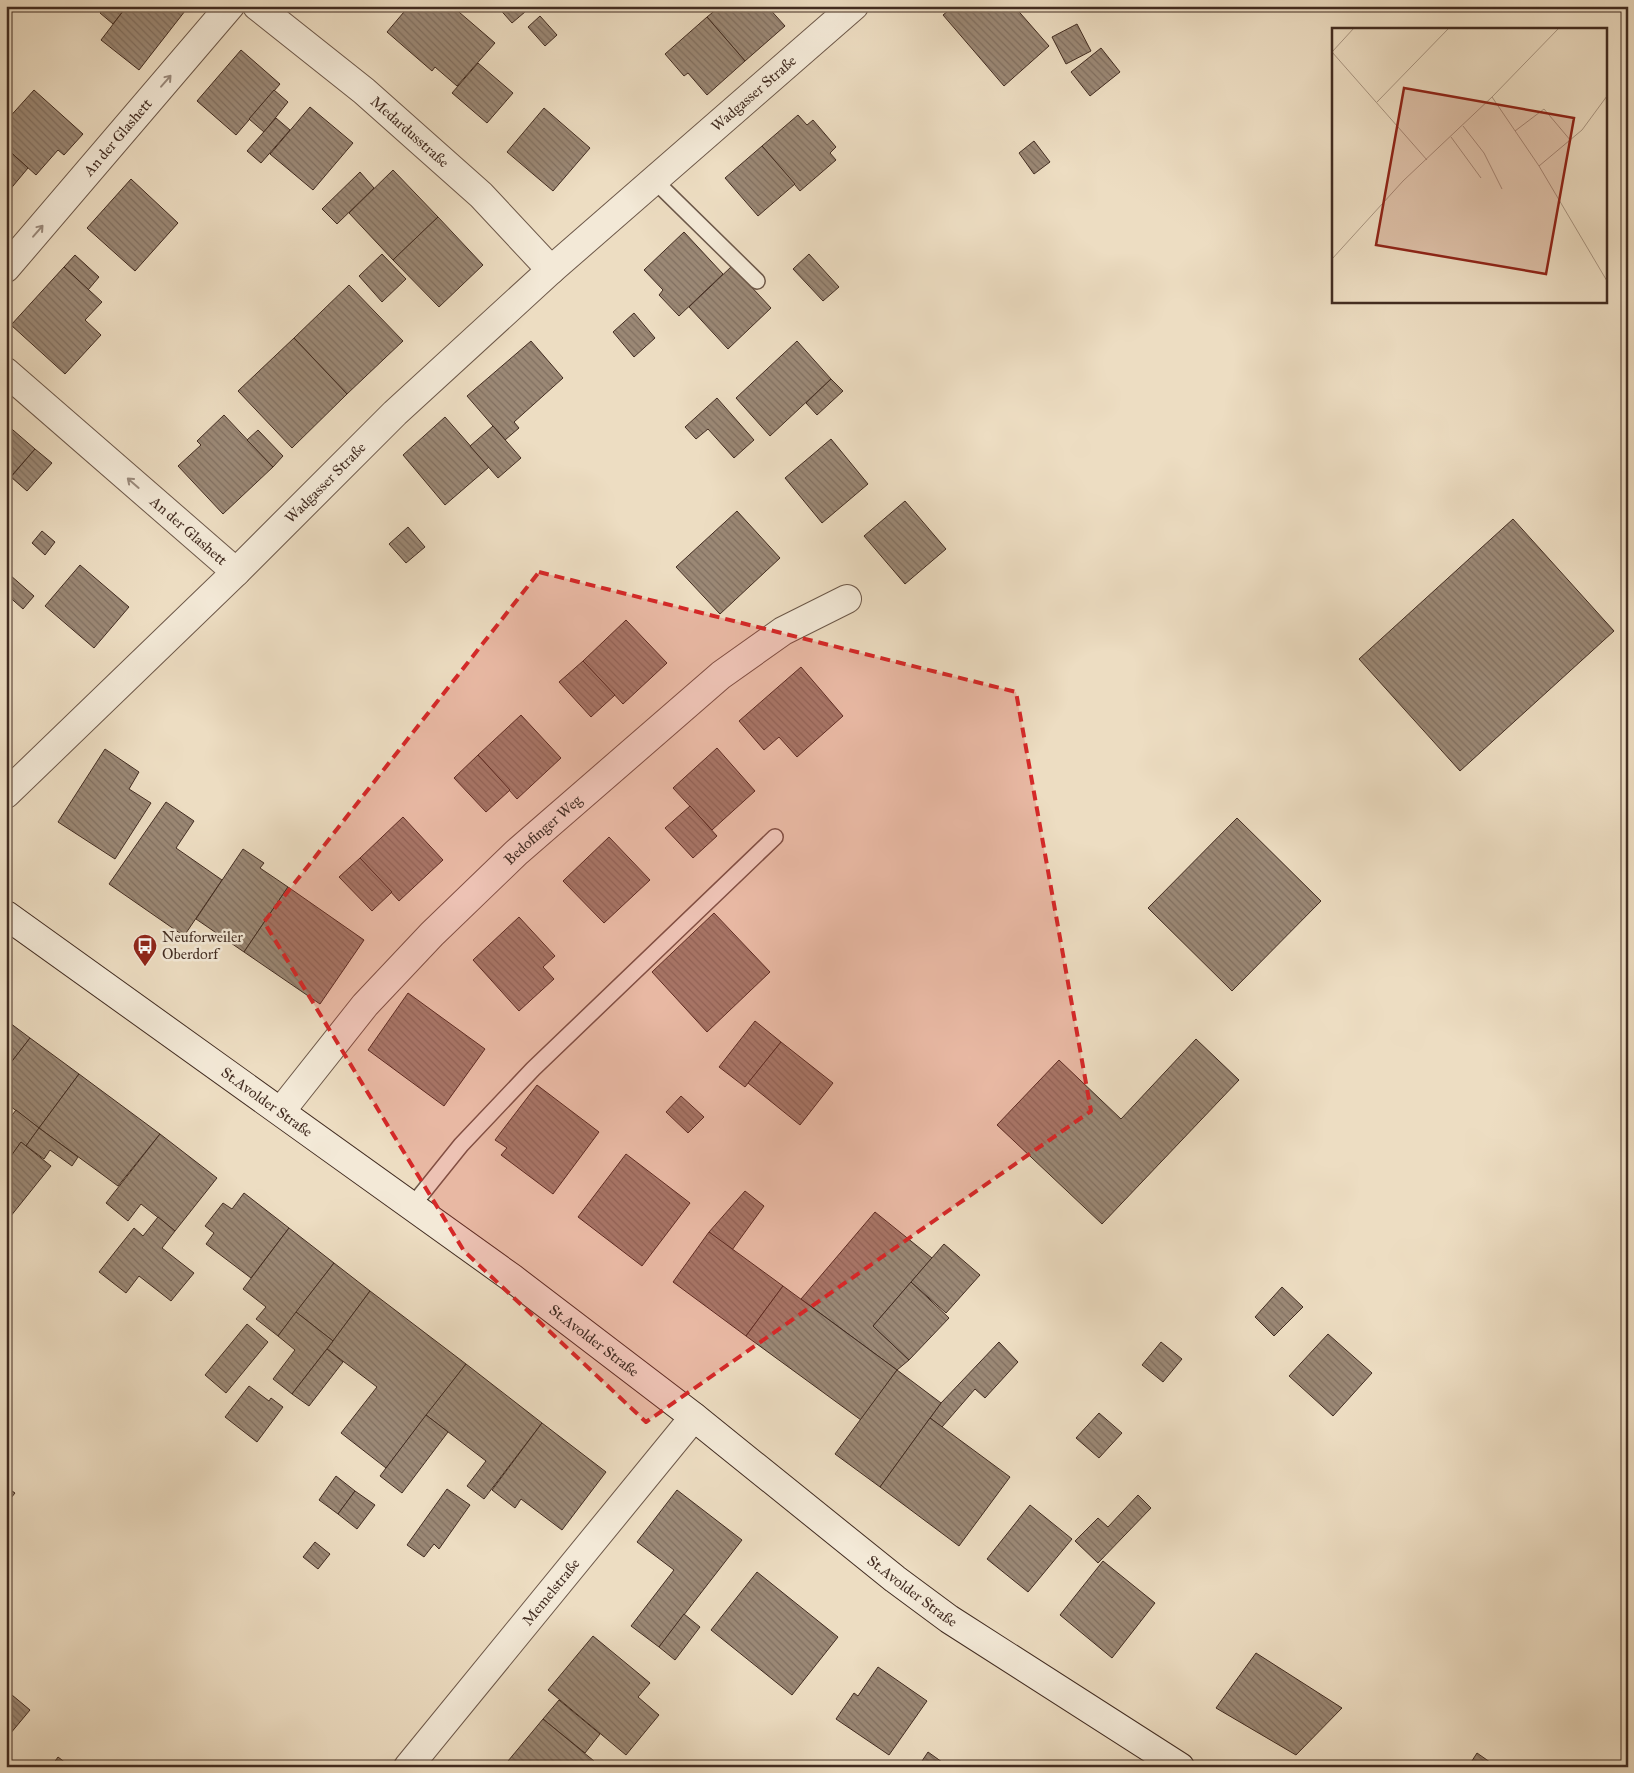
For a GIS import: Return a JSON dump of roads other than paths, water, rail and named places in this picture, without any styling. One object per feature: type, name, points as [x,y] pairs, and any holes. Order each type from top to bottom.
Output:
[{"type":"street","name":"An der Glashett","points":[[6,268],[230,6]]},
{"type":"street","name":"Medardusstraße","points":[[257,6],[364,91],[481,195],[551,270]]},
{"type":"street","name":"Wadgasser Straße","points":[[6,794],[236,572],[395,413],[551,270],[854,6]]},
{"type":"street","name":"An der Glashett","points":[[6,372],[236,572]]},
{"type":"street","name":"Bedofinger Weg","points":[[281,1111],[365,1005],[432,934],[516,854],[721,675],[783,631],[847,599]]},
{"type":"street","name":"St.Avolder Straße","points":[[6,915],[512,1278],[694,1417],[895,1579],[949,1619],[1180,1767]]},
{"type":"street","name":"Memelstraße","points":[[408,1767],[694,1417]]},
{"type":"lane","points":[[654,180],[757,282]]},
{"type":"lane","points":[[412,1206],[461,1145],[533,1069],[774,838]]},
{"type":"place","name":"Neuforweiler Oberdorf","points":[[145,967]]}]
